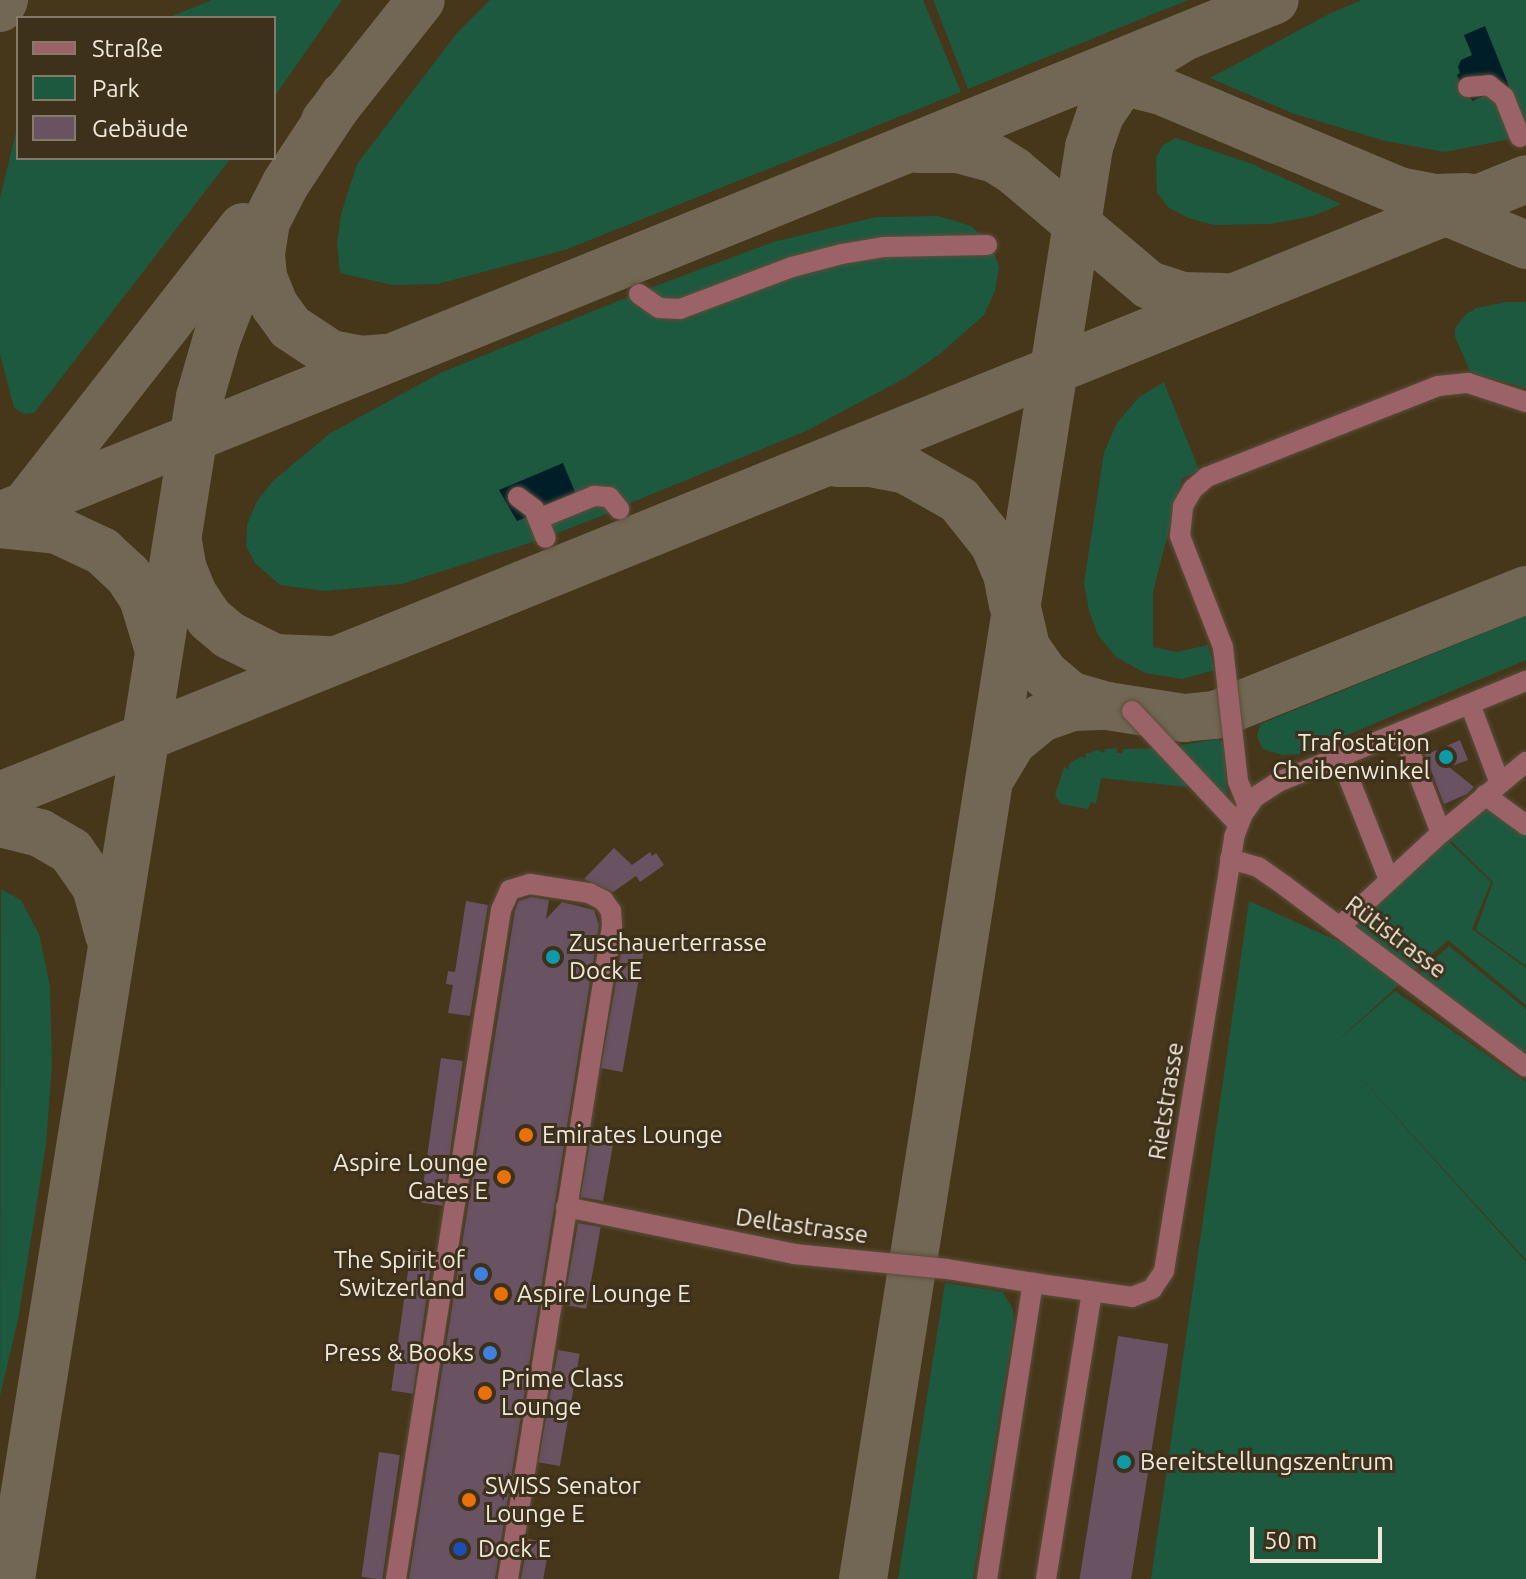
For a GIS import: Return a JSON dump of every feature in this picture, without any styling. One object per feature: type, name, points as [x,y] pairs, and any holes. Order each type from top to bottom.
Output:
[{"type":"lane","points":[[1468,87],[1489,85],[1504,97],[1520,137]]},
{"type":"lane","points":[[639,294],[659,308],[680,309],[792,267],[842,254],[899,246],[987,245]]},
{"type":"lane","points":[[1243,815],[1223,647],[1180,536],[1183,506],[1193,489],[1207,477],[1438,386],[1468,383],[1526,402]]},
{"type":"lane","points":[[538,519],[594,496],[609,497],[619,509]]},
{"type":"lane","points":[[518,497],[534,509],[546,538]]},
{"type":"lane","points":[[1243,815],[1278,782],[1526,681]]},
{"type":"lane","points":[[1470,704],[1492,790],[1526,825]]},
{"type":"lane","points":[[1132,711],[1243,815]]},
{"type":"lane","points":[[1402,731],[1441,833]]},
{"type":"lane","points":[[1340,756],[1389,880]]},
{"type":"lane","points":[[1339,927],[1441,833],[1526,762]]},
{"type":"lane","name":"Rietstrasse","points":[[1033,1283],[1120,1297],[1144,1294],[1159,1282],[1164,1271],[1230,859],[1243,815]]},
{"type":"lane","name":"Rütistrasse","points":[[1230,859],[1258,867],[1526,1067]]},
{"type":"lane","points":[[396,1579],[501,910],[510,890],[524,884],[589,893],[603,900],[611,911],[508,1579]]},
{"type":"lane","name":"Deltastrasse","points":[[566,1207],[794,1254],[947,1269],[1033,1283]]},
{"type":"lane","points":[[987,1579],[1033,1283]]},
{"type":"lane","points":[[1046,1579],[1092,1293]]},
{"type":"shaded area","points":[[0,0],[1526,0],[1526,1579],[0,1579]]},
{"type":"green space","points":[[212,0],[342,0],[276,94],[276,16],[172,16]]},
{"type":"green space","points":[[490,0],[923,0],[961,92],[565,250],[438,284],[392,285],[340,273],[337,245],[341,214],[357,164],[457,33]]},
{"type":"green space","points":[[933,0],[1188,0],[968,89]]},
{"type":"green space","points":[[1362,0],[1526,0],[1526,135],[1509,96],[1472,76],[1459,81],[1467,99],[1492,93],[1515,138],[1445,152],[1385,141],[1292,113],[1210,78],[1331,13]]},
{"type":"green space","points":[[16,132],[16,160],[229,160],[34,413],[24,414],[14,408],[0,354],[0,198]]},
{"type":"green space","points":[[1176,138],[1252,164],[1341,204],[1313,216],[1271,224],[1213,225],[1188,218],[1168,207],[1157,193],[1156,157],[1163,145]]},
{"type":"green space","points":[[938,216],[971,226],[981,235],[902,241],[674,306],[645,290],[773,242],[876,217]]},
{"type":"green space","points":[[993,249],[999,267],[995,291],[984,315],[941,353],[905,378],[806,431],[623,506],[614,495],[521,507],[542,539],[402,584],[325,591],[280,585],[255,563],[246,546],[247,525],[257,501],[273,481],[329,434],[440,373],[633,295],[643,306],[717,299],[881,252]]},
{"type":"green space","points":[[1526,302],[1526,388],[1471,373],[1455,337],[1455,328],[1465,315],[1476,308]]},
{"type":"green space","points":[[1164,382],[1199,470],[1182,479],[1153,592],[1153,647],[1177,652],[1208,645],[1215,670],[1182,679],[1145,673],[1116,657],[1098,635],[1089,611],[1084,583],[1104,452],[1117,423],[1139,397]]},
{"type":"green space","points":[[591,502],[614,511],[550,536],[549,524]]},
{"type":"green space","points":[[1526,616],[1526,660],[1302,754],[1282,755],[1263,749],[1257,737],[1260,724]]},
{"type":"green space","points":[[1218,739],[1224,744],[1227,796],[1222,796],[1180,751],[1181,745]]},
{"type":"green space","points":[[1117,748],[1117,753],[1122,753],[1123,749],[1153,748],[1164,752],[1188,781],[1187,787],[1101,778],[1096,804],[1091,802],[1088,809],[1061,804],[1055,795],[1064,767],[1069,770],[1069,764],[1080,757],[1086,758],[1086,754],[1098,750],[1104,753],[1105,749]]},
{"type":"green space","points":[[1482,805],[1526,833],[1526,966],[1476,930],[1493,882],[1447,837]]},
{"type":"green space","points":[[1445,838],[1491,882],[1472,929],[1526,968],[1526,1005],[1448,940],[1335,1043],[1395,991],[1526,1082],[1526,1260],[1332,1046],[1526,1262],[1526,1579],[1151,1579],[1249,901],[1338,941]]},
{"type":"green space","points":[[1,889],[21,900],[39,934],[50,986],[52,1065],[46,1145],[18,1320],[0,1396]]},
{"type":"green space","points":[[1449,946],[1526,1009],[1526,1062],[1414,978]]},
{"type":"green space","points":[[945,1283],[1003,1292],[1013,1309],[1014,1324],[973,1579],[898,1579]]},
{"type":"water","points":[[1485,26],[1509,86],[1472,101],[1464,81],[1460,82],[1457,75],[1460,73],[1458,67],[1461,60],[1472,55],[1464,35]]},
{"type":"water","points":[[563,463],[580,504],[530,524],[527,517],[517,521],[499,490]]},
{"type":"building","points":[[1460,740],[1468,760],[1449,767],[1474,787],[1467,794],[1444,804],[1422,747],[1430,753]]},
{"type":"building","points":[[614,848],[632,865],[650,852],[652,856],[656,853],[664,865],[640,882],[636,876],[613,892],[584,879]]},
{"type":"building","name":"Dock E","points":[[531,897],[549,900],[546,919],[562,902],[594,910],[599,925],[495,1579],[409,1579],[515,910],[519,901]]},
{"type":"building","points":[[466,901],[488,905],[470,1016],[448,1013],[453,985],[446,984],[448,971],[455,972]]},
{"type":"building","points":[[623,942],[645,946],[622,1072],[601,1068]]},
{"type":"building","points":[[441,1058],[463,1061],[442,1206],[421,1203]]},
{"type":"building","points":[[592,1131],[615,1135],[603,1201],[580,1197]]},
{"type":"building","points":[[578,1223],[601,1227],[586,1309],[564,1305]]},
{"type":"building","points":[[411,1250],[433,1253],[413,1394],[391,1391]]},
{"type":"building","name":"Bereitstellungszentrum","points":[[1118,1336],[1168,1344],[1131,1579],[1080,1579]]},
{"type":"building","points":[[558,1350],[580,1354],[560,1466],[538,1462]]},
{"type":"building","points":[[379,1452],[400,1455],[382,1579],[361,1577]]},
{"type":"building","points":[[528,1539],[550,1543],[543,1579],[521,1579]]},
{"type":"taxiway","points":[[0,8],[4,0]]},
{"type":"taxiway","points":[[325,121],[421,0]]},
{"type":"taxiway","points":[[0,516],[1275,0]]},
{"type":"taxiway","points":[[863,1579],[1089,147],[1100,115],[1120,85],[1148,59],[1184,37]]},
{"type":"taxiway","points":[[1098,81],[1125,82],[1161,91],[1399,191],[1435,198],[1467,197]]},
{"type":"taxiway","points":[[11,1579],[200,397],[217,338],[251,251],[286,183],[344,95]]},
{"type":"taxiway","points":[[918,149],[958,149],[995,159],[1014,171],[1149,285],[1182,296],[1224,297]]},
{"type":"taxiway","points":[[0,796],[1526,179]]},
{"type":"taxiway","points":[[1430,205],[1526,245]]},
{"type":"taxiway","points":[[25,506],[243,227]]},
{"type":"taxiway","points":[[265,228],[261,254],[263,277],[275,306],[290,327],[331,354],[361,360],[385,358]]},
{"type":"taxiway","points":[[837,463],[870,463],[906,470],[959,500],[994,544],[1007,574],[1013,604]]},
{"type":"taxiway","points":[[0,524],[57,530],[102,551],[128,575],[143,598],[157,644]]},
{"type":"taxiway","points":[[178,542],[183,569],[193,594],[210,619],[229,635],[275,658],[327,660]]},
{"type":"taxiway","points":[[1107,706],[1184,718],[1215,715],[1526,590]]},
{"type":"taxiway","points":[[993,774],[1013,741],[1041,718],[1073,707],[1107,706],[1071,696],[1044,673],[1026,647],[1018,611]]},
{"type":"taxiway","points":[[0,823],[40,833],[71,851],[96,887],[109,935]]},
{"type":"place","name":"Trafostation Cheibenwinkel","points":[[1446,757]]},
{"type":"place","name":"Zuschauerterrasse Dock E","points":[[553,957]]},
{"type":"place","name":"Emirates Lounge","points":[[526,1135]]},
{"type":"place","name":"Aspire Lounge Gates E","points":[[504,1177]]},
{"type":"place","name":"The Spirit of Switzerland","points":[[481,1274]]},
{"type":"place","name":"Aspire Lounge E","points":[[501,1294]]},
{"type":"place","name":"Press & Books","points":[[490,1353]]},
{"type":"place","name":"Prime Class Lounge","points":[[485,1393]]},
{"type":"place","name":"Bereitstellungszentrum","points":[[1124,1462]]},
{"type":"place","name":"SWISS Senator Lounge E","points":[[469,1500]]},
{"type":"place","name":"Dock E","points":[[460,1549]]}]
